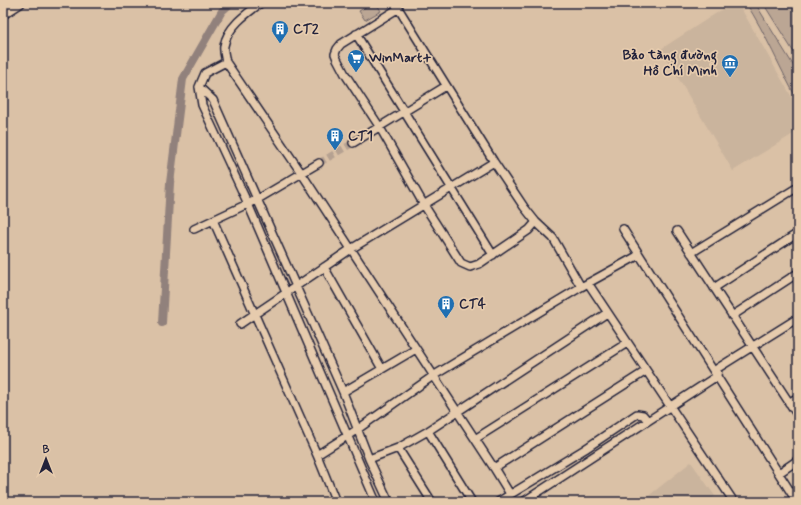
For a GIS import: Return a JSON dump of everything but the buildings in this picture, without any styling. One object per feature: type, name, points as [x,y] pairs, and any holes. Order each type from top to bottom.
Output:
[{"type":"street","points":[[3,14],[20,3]]},
{"type":"street","points":[[261,3],[244,16],[231,30],[224,44],[226,62],[302,174],[510,494]]},
{"type":"street","points":[[536,222],[528,230],[479,264],[470,267],[461,263],[424,205],[379,126],[344,74],[336,59],[335,54],[337,49],[397,6],[494,162],[524,207],[536,222],[553,238],[584,285],[607,313],[734,502]]},
{"type":"street","points":[[356,34],[493,255]]},
{"type":"street","points":[[226,62],[205,73],[199,87],[202,106],[287,292],[376,502]]},
{"type":"street","points":[[353,143],[446,86]]},
{"type":"street","points":[[199,87],[212,100],[258,199],[343,392],[369,458],[389,502]]},
{"type":"street","points":[[240,324],[351,249],[494,162]]},
{"type":"street","points":[[194,228],[258,199],[319,163]]},
{"type":"street","points":[[691,253],[798,187]]},
{"type":"street","points":[[213,220],[317,455],[336,502]]},
{"type":"street","points":[[622,229],[797,502]]},
{"type":"street","points":[[677,231],[798,416]]},
{"type":"street","points":[[714,288],[798,233]]},
{"type":"street","points":[[317,455],[358,429],[433,376],[584,285],[639,255]]},
{"type":"street","points":[[324,267],[382,369]]},
{"type":"street","points":[[732,316],[798,273]]},
{"type":"street","points":[[369,458],[398,448],[428,430],[607,313]]},
{"type":"street","points":[[522,502],[670,407],[716,376],[718,368],[798,318]]},
{"type":"street","points":[[475,439],[627,343]]},
{"type":"street","points":[[343,392],[416,349]]},
{"type":"street","points":[[494,468],[646,371]]},
{"type":"street","points":[[789,403],[798,397]]},
{"type":"street","points":[[498,502],[585,449],[637,414],[643,415],[648,421]]},
{"type":"street","points":[[428,430],[472,502]]},
{"type":"street","points":[[398,448],[432,502]]},
{"type":"street","points":[[779,473],[798,460]]},
{"type":"shaded area","points":[[372,3],[376,3],[381,11],[365,20],[359,11]]},
{"type":"shaded area","name":"Bảo tàng đường Hồ Chí Minh","points":[[732,3],[738,3],[798,108],[798,131],[733,171],[661,49]]},
{"type":"shaded area","points":[[746,3],[755,3],[798,73],[798,101],[760,27]]},
{"type":"shaded area","points":[[763,3],[798,3],[798,59]]},
{"type":"shaded area","points":[[691,462],[715,496],[708,502],[641,502]]},
{"type":"waterway","points":[[162,323],[170,183],[183,79],[222,11],[231,3]]},
{"type":"tunnel","points":[[319,163],[353,143]]},
{"type":"place","name":"CT2","points":[[280,44]]},
{"type":"place","name":"WinMart+","points":[[356,73]]},
{"type":"place","name":"Bảo tàng đường Hồ Chí Minh","points":[[730,78]]},
{"type":"place","name":"CT1","points":[[335,151]]},
{"type":"place","name":"CT4","points":[[446,319]]}]
